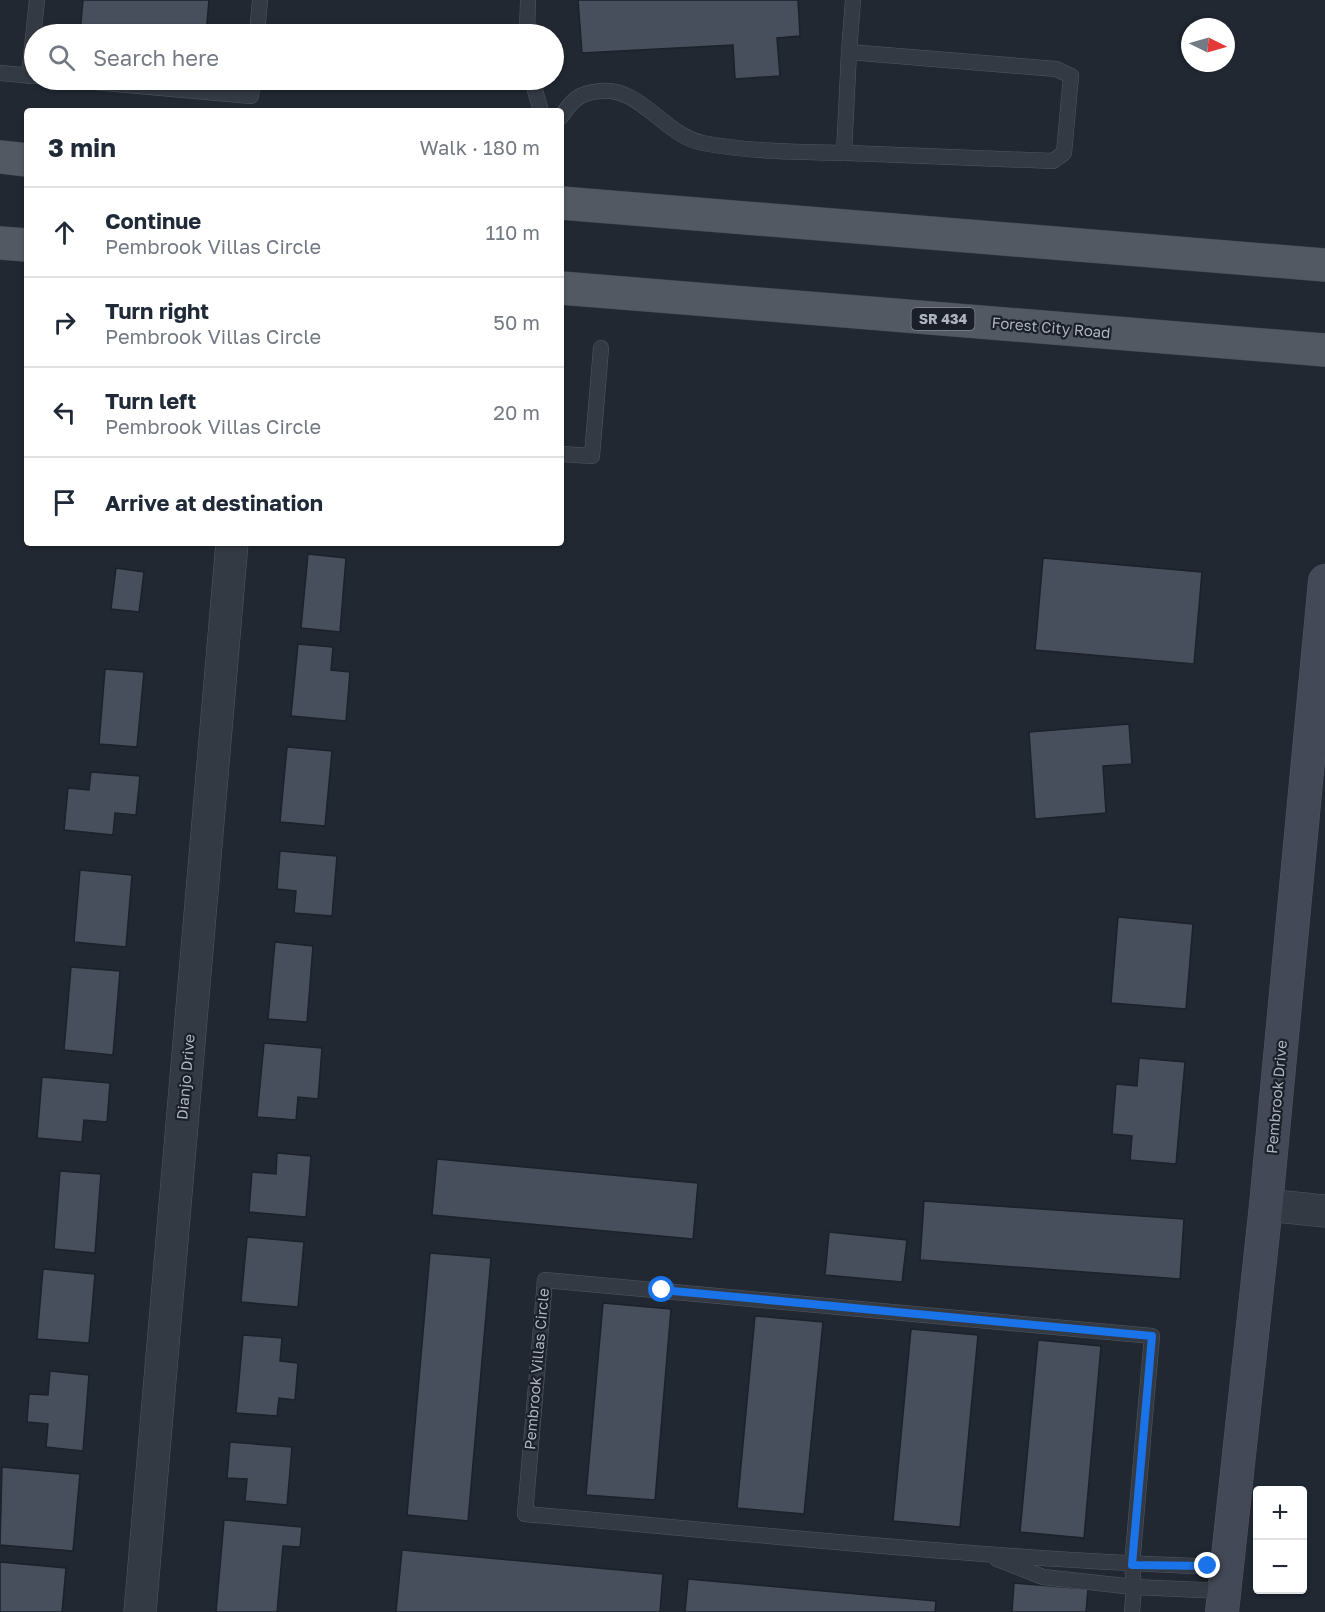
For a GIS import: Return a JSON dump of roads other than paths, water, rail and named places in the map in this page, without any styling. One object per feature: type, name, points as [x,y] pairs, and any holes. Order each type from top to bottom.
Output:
[{"type":"main road","points":[[0,157],[24,160]]},
{"type":"main road","points":[[564,203],[1325,265]]},
{"type":"main road","points":[[0,243],[24,245]]},
{"type":"main road","name":"Forest City Road","points":[[564,288],[1325,350]]},
{"type":"street","name":"Dianjo Drive","points":[[140,1612],[232,546]]},
{"type":"street","name":"Pembrook Drive","points":[[1224,1590],[1266,1205],[1325,581]]},
{"type":"street","points":[[1266,1205],[1325,1210]]},
{"type":"lane","points":[[35,24],[37,0]]},
{"type":"lane","points":[[258,24],[260,0]]},
{"type":"lane","points":[[528,0],[528,24]]},
{"type":"lane","points":[[844,153],[853,0]]},
{"type":"lane","points":[[564,112],[570,103],[585,92],[609,90],[631,98],[693,141],[724,147],[795,153],[1053,160],[1064,153],[1071,76],[1056,69],[849,52]]},
{"type":"lane","points":[[0,73],[24,75]]},
{"type":"lane","points":[[184,90],[251,96],[252,90]]},
{"type":"lane","points":[[535,90],[540,108]]},
{"type":"lane","points":[[564,454],[592,456],[601,348]]},
{"type":"lane","name":"Pembrook Villas Circle","points":[[1132,1612],[1134,1587],[1132,1565],[1152,1336],[545,1280],[525,1514],[1132,1565],[1224,1590]]},
{"type":"lane","name":"Pembrook Villas Circle","points":[[983,1554],[1043,1577],[1134,1587],[1224,1590]]}]
